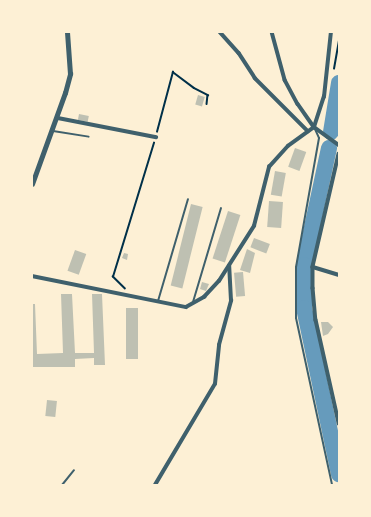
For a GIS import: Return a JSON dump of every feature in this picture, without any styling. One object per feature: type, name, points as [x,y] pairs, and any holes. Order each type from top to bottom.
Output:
[{"type":"street","points":[[32,184],[58,118],[70,74],[67,32]]},
{"type":"street","points":[[220,32],[239,53],[255,78],[308,131]]},
{"type":"street","points":[[272,32],[285,80],[314,127],[339,145]]},
{"type":"street","points":[[32,276],[186,307],[204,297],[229,266],[254,226],[269,167],[288,146],[314,127],[324,97],[331,32]]},
{"type":"street","points":[[58,118],[156,137]]},
{"type":"street","points":[[339,154],[313,267],[316,320],[339,423]]},
{"type":"street","points":[[155,485],[215,384],[219,345],[231,301],[229,266]]},
{"type":"street","points":[[313,267],[339,275]]},
{"type":"lane","points":[[314,127],[319,138],[296,267],[296,311],[332,485]]},
{"type":"lane","points":[[53,131],[89,137]]},
{"type":"lane","points":[[158,301],[188,199]]},
{"type":"lane","points":[[193,303],[221,208]]},
{"type":"lane","points":[[62,485],[74,470]]},
{"type":"path","points":[[133,297],[113,277],[156,137],[173,72],[194,88],[208,95],[207,104]]},
{"type":"building","points":[[198,95],[205,97],[202,107],[195,105]]},
{"type":"building","points":[[79,114],[89,116],[88,122],[78,120]]},
{"type":"building","points":[[295,148],[306,152],[299,171],[288,167]]},
{"type":"building","points":[[275,171],[286,173],[282,197],[271,195]]},
{"type":"building","points":[[269,201],[283,202],[281,228],[267,227]]},
{"type":"building","points":[[191,204],[203,207],[182,288],[171,286]]},
{"type":"building","points":[[228,211],[240,215],[225,263],[213,259]]},
{"type":"building","points":[[254,238],[270,244],[266,253],[250,247]]},
{"type":"building","points":[[247,249],[255,253],[250,273],[240,270]]},
{"type":"building","points":[[75,250],[86,254],[79,275],[67,271]]},
{"type":"building","points":[[124,253],[128,254],[127,260],[122,258]]},
{"type":"building","points":[[243,272],[245,296],[236,297],[234,273]]},
{"type":"building","points":[[202,282],[209,284],[206,291],[200,289]]},
{"type":"building","points":[[61,294],[72,294],[75,353],[94,353],[92,294],[102,294],[105,365],[94,365],[94,358],[75,359],[75,367],[32,367],[32,304],[35,304],[37,354],[63,353]]},
{"type":"building","points":[[126,308],[138,308],[138,359],[126,359]]},
{"type":"building","points":[[321,322],[328,322],[333,327],[328,334],[323,336]]},
{"type":"building","points":[[47,400],[57,401],[55,417],[45,416]]},
{"type":"waterway","points":[[331,132],[339,83]]},
{"type":"waterway","points":[[329,148],[304,265],[304,308],[339,474]]}]
